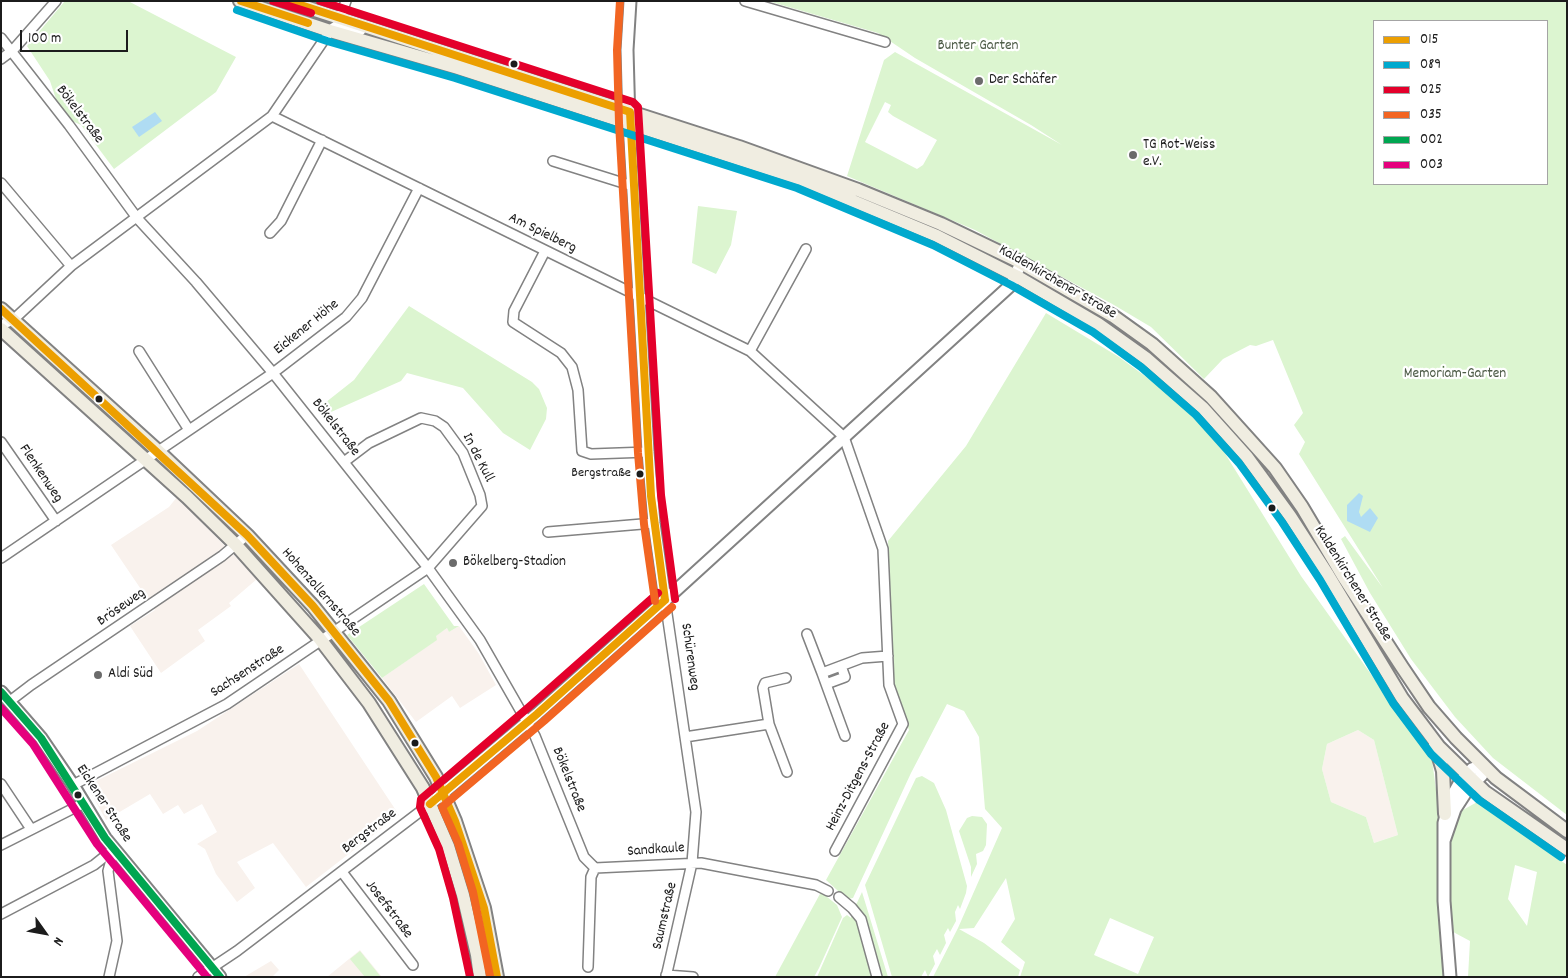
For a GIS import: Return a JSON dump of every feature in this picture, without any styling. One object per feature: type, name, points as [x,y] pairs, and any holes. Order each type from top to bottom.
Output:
[{"type":"main road","name":"Kaldenkirchener Straße","points":[[240,1],[330,31],[739,147],[858,190],[941,224],[1021,263],[1114,316],[1152,344],[1228,414],[1275,468],[1302,507],[1343,576],[1429,707],[1483,765],[1532,807],[1567,831]]},
{"type":"main road","name":"Kaldenkirchener Straße","points":[[287,1],[629,117],[852,199],[938,236],[1016,276],[1098,324],[1147,359],[1203,408],[1263,477],[1328,575],[1402,698],[1435,742],[1485,792],[1567,849]]},
{"type":"main road","name":"Hohenzollernstraße","points":[[6,319],[158,451],[247,536],[334,632],[389,701],[417,744],[443,794],[464,845],[478,888],[497,977]]},
{"type":"main road","name":"Hohenzollernstraße","points":[[6,319],[146,460],[236,545],[320,639],[374,711],[404,756],[430,804],[448,846],[463,895],[477,955],[480,977]]},
{"type":"main road","points":[[1435,742],[1443,770],[1445,814]]},
{"type":"street","points":[[1,59],[12,50],[56,1]]},
{"type":"street","points":[[340,18],[346,1]]},
{"type":"street","name":"Schürenweg","points":[[630,1],[627,50],[629,117],[648,452],[654,523],[696,812],[692,863]]},
{"type":"street","points":[[745,1],[885,42]]},
{"type":"street","name":"Kaldenkirchener Straße","points":[[330,31],[339,25],[429,48]]},
{"type":"street","points":[[6,319],[71,266],[272,116],[330,31]]},
{"type":"street","name":"Bökelstraße","points":[[1,38],[12,50],[137,218],[196,282],[273,373],[428,568],[480,640],[535,736],[584,857],[595,868]]},
{"type":"street","name":"Am Spielberg","points":[[272,116],[750,351],[844,437]]},
{"type":"street","points":[[270,233],[281,221],[322,140]]},
{"type":"street","points":[[554,161],[633,186]]},
{"type":"street","points":[[1,183],[71,266]]},
{"type":"street","name":"Eickener Höhe","points":[[1,558],[273,373],[346,317],[362,298],[419,188]]},
{"type":"street","points":[[750,351],[806,249]]},
{"type":"street","points":[[545,251],[514,311],[513,322],[561,353],[572,367],[578,390],[582,451],[591,454],[648,452]]},
{"type":"street","name":"Bergstraße","points":[[198,977],[216,973],[443,794],[527,722],[665,600],[1012,285],[1021,263]]},
{"type":"street","points":[[139,351],[189,430]]},
{"type":"street","name":"In de Kull","points":[[344,462],[369,443],[422,418],[435,421],[444,427],[462,453],[480,494],[482,506],[428,568]]},
{"type":"street","name":"Heinz-Ditgens-Straße","points":[[835,851],[903,724],[889,685],[883,549],[844,437]]},
{"type":"street","name":"Flenkenweg","points":[[1,442],[56,521]]},
{"type":"street","points":[[548,532],[654,523]]},
{"type":"street","name":"Bröseweg","points":[[4,695],[31,685],[120,626],[247,536]]},
{"type":"street","name":"Sachsenstraße","points":[[73,785],[227,704],[320,639],[334,632],[428,568]]},
{"type":"street","name":"Heinz-Ditgens-Straße","points":[[807,634],[845,736]]},
{"type":"street","points":[[822,672],[862,658],[888,656]]},
{"type":"street","points":[[826,684],[845,677],[841,666]]},
{"type":"street","points":[[786,678],[764,683],[763,688],[769,724],[787,772]]},
{"type":"street","name":"Eickener Straße","points":[[4,695],[41,738],[114,849],[216,973]]},
{"type":"street","points":[[685,737],[769,724]]},
{"type":"street","points":[[1450,977],[1444,900],[1445,814],[1460,782],[1482,775],[1483,765]]},
{"type":"street","points":[[1444,841],[1454,808],[1470,779]]},
{"type":"street","points":[[1,784],[31,829]]},
{"type":"street","points":[[1,844],[84,803]]},
{"type":"street","points":[[1,914],[94,865],[114,849]]},
{"type":"street","points":[[109,977],[117,941],[108,871],[114,849]]},
{"type":"street","name":"Sandkaule","points":[[595,868],[681,866],[692,863],[816,885],[828,891]]},
{"type":"street","name":"Saumstraße","points":[[692,863],[666,976],[694,977]]},
{"type":"street","points":[[588,967],[591,877],[595,868]]},
{"type":"street","name":"Josefstraße","points":[[342,872],[413,965]]},
{"type":"street","points":[[838,897],[852,908],[860,919],[877,977]]},
{"type":"shaded area","points":[[177,497],[257,579],[229,603],[231,606],[198,630],[205,641],[161,673],[130,626],[155,610],[111,545],[169,507]]},
{"type":"shaded area","points":[[459,626],[479,654],[496,685],[460,708],[452,696],[416,722],[382,678],[436,640],[435,636],[447,628],[449,632]]},
{"type":"shaded area","points":[[299,664],[399,815],[306,887],[273,843],[237,862],[255,888],[237,902],[216,874],[205,849],[197,844],[217,832],[202,804],[184,814],[178,805],[163,814],[150,794],[106,820],[88,788],[90,784],[197,731]]},
{"type":"shaded area","points":[[1358,730],[1374,740],[1398,835],[1374,843],[1366,817],[1331,802],[1322,769],[1327,744]]},
{"type":"shaded area","points":[[360,950],[382,977],[327,977]]},
{"type":"shaded area","points":[[271,961],[279,970],[272,977],[244,977]]},
{"type":"green space","points":[[65,1],[128,1],[236,57],[216,92],[114,169],[81,125],[70,120],[58,105],[50,81],[27,46]]},
{"type":"green space","points":[[768,1],[1567,1],[1567,815],[1493,758],[1455,717],[1411,659],[1370,593],[1341,539],[1345,536],[1383,588],[1299,454],[1305,442],[1294,425],[1303,413],[1273,340],[1256,346],[1250,345],[1223,359],[1204,379],[1151,327],[1114,305],[975,230],[847,176],[884,60],[895,52],[1062,145],[915,58],[878,33]],"holes":[[[885,102],[891,105],[888,112],[893,116],[937,140],[923,165],[917,169],[865,142]]]},
{"type":"green space","points":[[698,206],[737,211],[731,245],[716,274],[692,263]]},
{"type":"green space","points":[[409,306],[532,382],[539,389],[547,408],[546,419],[530,450],[503,433],[463,388],[407,373],[401,381],[322,416],[316,410],[354,380]]},
{"type":"green space","points":[[1046,313],[1119,357],[1164,390],[1216,439],[1301,576],[1432,760],[1437,797],[1461,811],[1479,801],[1567,865],[1567,977],[1468,977],[1470,941],[1442,926],[1446,977],[1020,977],[1025,962],[1001,942],[1015,919],[1006,878],[974,928],[959,929],[984,943],[1020,970],[1018,977],[933,977],[958,928],[1002,828],[985,809],[979,737],[964,711],[947,704],[911,773],[853,898],[847,899],[826,880],[909,730],[894,689],[888,541],[966,446]],"holes":[[[1358,730],[1374,740],[1398,835],[1374,843],[1366,817],[1331,802],[1322,769],[1327,744]],[[1515,865],[1537,872],[1527,926],[1508,899]],[[1110,918],[1154,937],[1138,974],[1094,955]]]},
{"type":"green space","points":[[424,584],[454,626],[459,626],[449,632],[447,628],[436,636],[437,640],[382,678],[347,635]]},
{"type":"green space","points":[[922,776],[934,783],[946,810],[967,886],[966,893],[960,909],[958,905],[955,912],[956,921],[950,932],[948,928],[944,935],[946,943],[940,955],[937,949],[933,956],[935,964],[928,977],[925,970],[921,977],[892,977],[865,885],[916,778]]},
{"type":"green space","points":[[972,816],[982,817],[987,824],[986,845],[983,851],[976,854],[977,864],[971,877],[971,867],[959,831],[967,818]]},
{"type":"green space","points":[[821,892],[837,905],[842,917],[819,968],[814,977],[775,977]]},
{"type":"green space","points":[[862,892],[888,977],[879,977],[855,907]]},
{"type":"green space","points":[[851,911],[857,919],[875,977],[817,977],[843,918],[847,915],[851,918]]},
{"type":"green space","points":[[360,951],[381,977],[365,977],[350,959]]},
{"type":"water","points":[[155,112],[162,121],[139,137],[132,127]]},
{"type":"water","points":[[1359,493],[1363,496],[1359,512],[1361,517],[1370,508],[1378,518],[1370,532],[1347,521],[1347,505]]},
{"type":"transit line","name":"015","points":[[241,1],[308,23]]},
{"type":"transit line","name":"025","points":[[273,1],[311,13]]},
{"type":"transit line","name":"015","points":[[288,1],[630,112],[651,496],[665,600]]},
{"type":"transit line","name":"025","points":[[320,1],[633,102],[638,107],[661,495],[675,599]]},
{"type":"transit line","name":"035","points":[[620,1],[617,50],[619,123],[638,453],[644,524],[655,601]]},
{"type":"transit line","name":"089","points":[[237,10],[327,41],[455,78],[797,188],[933,245],[1011,285],[1093,332],[1141,367],[1196,415],[1239,463],[1282,522],[1320,580],[1393,703],[1431,754],[1479,800],[1561,857]]},
{"type":"transit line","name":"015","points":[[1,309],[247,535],[313,606],[389,701],[436,777],[455,821],[484,908],[497,977]]},
{"type":"transit line","name":"025","points":[[470,977],[453,898],[439,849],[420,807],[421,799],[658,593]]},
{"type":"transit line","name":"015","points":[[430,804],[537,714],[665,600]]},
{"type":"transit line","name":"035","points":[[490,976],[473,892],[458,843],[442,807],[544,721],[672,607]]},
{"type":"transit line","name":"002","points":[[1,692],[41,738],[105,838],[220,977]]},
{"type":"transit line","name":"003","points":[[1,708],[33,744],[97,844],[207,977]]},
{"type":"place","name":"Der Schäfer","points":[[979,81]]},
{"type":"place","name":"TG Rot-Weiss e.V.","points":[[1133,155]]},
{"type":"place","name":"Bergstraße","points":[[640,474]]},
{"type":"place","name":"Bökelberg-Stadion","points":[[453,563]]},
{"type":"place","name":"Aldi Süd","points":[[98,675]]},
{"type":"park label","name":"Bunter Garten","points":[[978,47]]},
{"type":"park label","name":"Memoriam-Garten","points":[[1455,375]]}]
